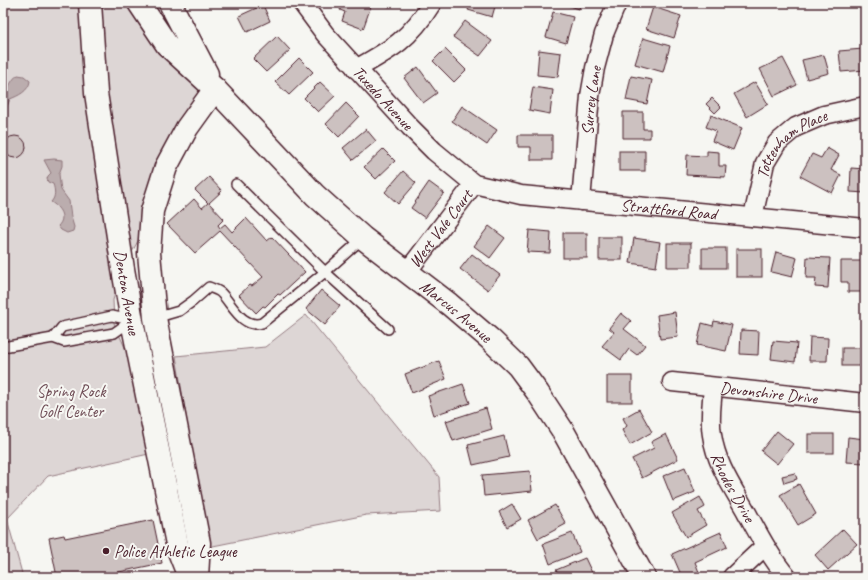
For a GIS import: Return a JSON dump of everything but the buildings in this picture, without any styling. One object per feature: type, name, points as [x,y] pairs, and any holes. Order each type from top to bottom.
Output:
[{"type":"main road","name":"Denton Avenue","points":[[90,3],[96,93],[110,192],[199,543],[197,577]]},
{"type":"main road","name":"Marcus Avenue","points":[[138,3],[167,45],[215,89],[315,195],[363,238],[449,304],[490,339],[518,366],[538,393],[562,431],[644,577]]},
{"type":"main road","name":"Marcus Avenue","points":[[170,3],[215,89]]},
{"type":"main road","name":"Denton Avenue","points":[[190,577],[178,549],[143,319],[152,211],[166,167],[187,128],[215,89]]},
{"type":"street","name":"Tuxedo Avenue","points":[[302,3],[325,34],[419,137],[474,184]]},
{"type":"street","points":[[356,69],[384,54],[400,43],[414,30],[432,3]]},
{"type":"street","name":"Surrey Lane","points":[[581,201],[590,96],[595,68],[604,34],[617,3]]},
{"type":"street","name":"Tottenham Place","points":[[753,217],[765,162],[777,143],[796,127],[824,115],[865,106]]},
{"type":"street","name":"Strattford Road","points":[[474,184],[521,196],[865,228]]},
{"type":"street","name":"West Vale Court","points":[[407,272],[474,184]]},
{"type":"street","name":"Devonshire Drive","points":[[672,382],[865,403]]},
{"type":"street","name":"Rhodes Drive","points":[[713,387],[711,420],[715,449],[723,470],[779,574]]},
{"type":"street","points":[[732,577],[765,546]]},
{"type":"lane","points":[[236,184],[325,272],[388,329]]},
{"type":"lane","points":[[3,347],[53,338],[64,342],[114,333],[143,319],[179,310],[193,301],[209,287],[222,292],[230,305],[247,322],[259,324],[265,321],[325,272],[363,238]]},
{"type":"lane","points":[[53,338],[62,327],[112,316],[143,319]]},
{"type":"green space","name":"Spring Rock Golf Center","points":[[3,3],[170,3],[215,89],[141,221],[139,239],[123,269],[113,300],[114,323],[127,352],[158,452],[48,476],[7,519],[23,577],[3,577]]},
{"type":"green space","points":[[306,315],[439,477],[441,511],[366,515],[208,547],[176,356],[265,347]]},
{"type":"shaded area","points":[[18,75],[24,76],[30,81],[28,88],[23,93],[10,99],[3,117],[3,93]]},
{"type":"shaded area","points":[[44,160],[62,160],[62,166],[59,174],[61,190],[69,201],[74,227],[73,231],[67,233],[61,230],[58,226],[62,219],[61,212],[51,202],[55,193],[53,184],[48,182],[47,179],[51,173]]},
{"type":"place","name":"Police Athletic League","points":[[106,551]]}]
